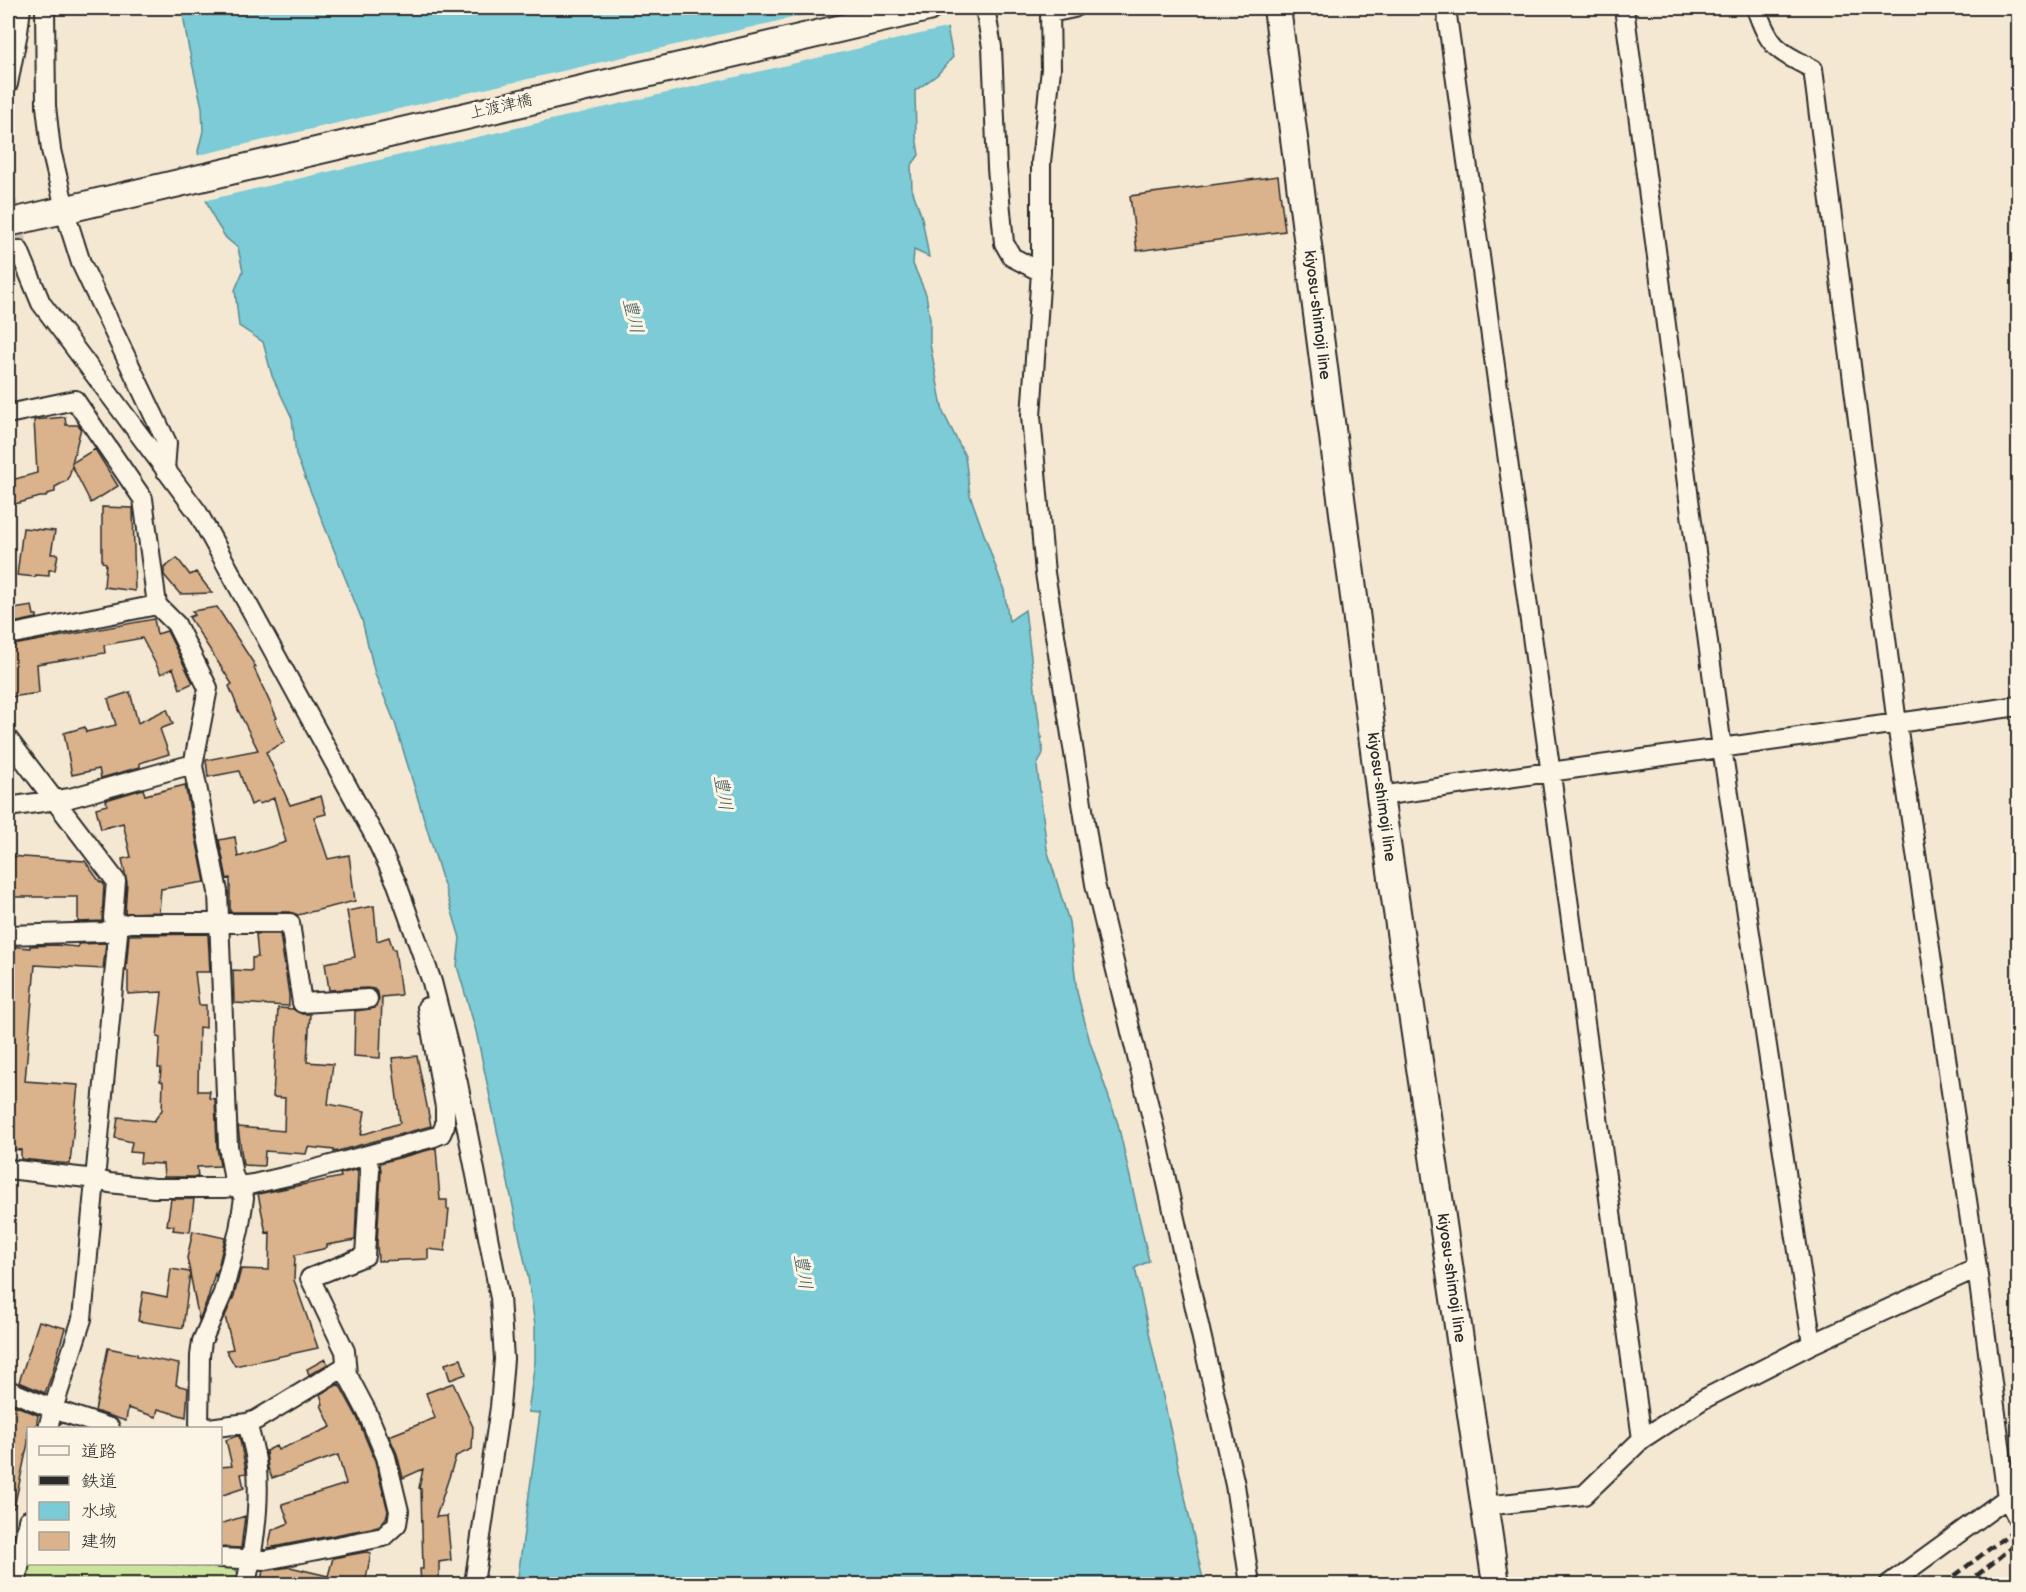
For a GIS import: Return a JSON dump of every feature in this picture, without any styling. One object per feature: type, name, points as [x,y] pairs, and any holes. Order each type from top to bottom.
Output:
[{"type":"main road","name":"上渡津橋","points":[[8,223],[928,8]]},
{"type":"main road","name":"kiyosu-shimoji line","points":[[1276,8],[1380,796],[1496,1584]]},
{"type":"street","points":[[8,84],[21,8]]},
{"type":"street","points":[[45,8],[46,106],[51,150],[69,208],[81,263],[167,443],[165,470]]},
{"type":"street","points":[[985,8],[992,47],[997,168],[1004,243],[1012,257],[1041,272]]},
{"type":"street","points":[[1074,8],[1050,14],[1051,69],[1041,162],[1041,272],[1030,416],[1045,573],[1095,884],[1157,1140],[1232,1474],[1250,1584]]},
{"type":"street","points":[[1446,8],[1642,1439]]},
{"type":"street","points":[[1624,8],[1722,748],[1812,1344]]},
{"type":"street","points":[[1756,8],[1765,34],[1781,53],[1813,69],[1897,724],[1977,1268],[2007,1498],[2019,1519]]},
{"type":"street","points":[[8,254],[20,250],[41,303],[198,513],[375,835],[397,884],[432,982],[458,1083],[500,1298],[504,1359],[500,1407],[474,1584]]},
{"type":"street","points":[[8,414],[75,400],[143,499],[157,605],[176,624],[208,688],[194,766],[218,892],[221,924],[228,1146],[233,1175],[244,1198],[239,1230],[223,1293],[202,1341],[199,1427]]},
{"type":"street","points":[[8,634],[157,605]]},
{"type":"street","points":[[1380,796],[2019,706]]},
{"type":"street","points":[[8,739],[116,881],[113,918],[117,934],[82,1318],[48,1427]]},
{"type":"street","points":[[8,807],[70,798],[186,766],[194,766]]},
{"type":"street","points":[[8,935],[105,932],[116,926],[130,924],[290,923],[302,1003],[368,999]]},
{"type":"street","points":[[8,1169],[153,1188],[224,1188],[365,1156],[441,1134],[445,1125],[445,1107],[427,1005],[432,982]]},
{"type":"street","points":[[222,1558],[266,1560],[383,1537],[397,1524],[399,1510],[386,1457],[367,1412],[347,1374],[345,1351],[310,1278],[365,1256],[370,1170],[365,1156]]},
{"type":"street","points":[[1485,1506],[1584,1495],[1642,1439],[1702,1400],[1812,1344],[1977,1268]]},
{"type":"street","points":[[217,1427],[256,1420],[346,1366]]},
{"type":"street","points":[[8,1390],[52,1409],[107,1427]]},
{"type":"street","points":[[246,1584],[258,1507],[257,1467],[247,1423]]},
{"type":"street","points":[[1889,1584],[2007,1498]]},
{"type":"street","points":[[16,1584],[20,1546],[27,1523]]},
{"type":"green space","points":[[30,1565],[178,1565],[235,1569],[240,1576],[239,1584],[26,1584]]},
{"type":"water","name":"豊川","points":[[182,8],[943,8],[953,57],[937,75],[915,91],[919,155],[911,166],[912,189],[922,218],[929,257],[914,250],[913,264],[926,294],[930,319],[930,344],[943,412],[965,456],[970,495],[1004,590],[1009,621],[1025,610],[1043,753],[1037,766],[1047,849],[1069,922],[1077,992],[1090,1042],[1118,1124],[1149,1261],[1135,1268],[1204,1584],[517,1584],[540,1413],[528,1412],[535,1361],[535,1325],[528,1277],[476,1031],[457,966],[460,938],[395,723],[375,674],[362,620],[296,455],[292,418],[272,376],[263,342],[239,326],[235,290],[243,271],[238,248],[226,238],[215,221],[206,200],[198,151],[203,131],[202,107]]},
{"type":"pier","points":[[835,8],[946,8],[950,27],[203,201],[195,156]]},
{"type":"building","points":[[1278,176],[1285,231],[1137,251],[1130,196]]},
{"type":"building","points":[[65,417],[66,425],[78,425],[81,428],[72,463],[95,449],[118,486],[91,503],[72,466],[68,480],[55,487],[55,492],[47,494],[46,497],[8,506],[8,481],[37,473],[34,420]]},
{"type":"building","points":[[102,507],[133,508],[135,591],[104,587],[106,563],[102,562]]},
{"type":"building","points":[[23,528],[55,531],[51,554],[58,554],[55,570],[49,570],[49,576],[17,575]]},
{"type":"building","points":[[177,558],[190,575],[196,572],[212,593],[180,594],[164,575],[164,568]]},
{"type":"building","points":[[32,606],[37,618],[8,624],[8,610]]},
{"type":"building","points":[[217,607],[256,667],[254,668],[277,718],[275,719],[285,742],[266,752],[290,805],[321,796],[326,814],[314,817],[328,859],[349,855],[355,901],[298,915],[290,912],[230,912],[230,878],[227,879],[219,840],[235,837],[238,857],[286,842],[274,798],[251,805],[239,771],[208,777],[206,760],[258,750],[237,708],[229,686],[232,684],[189,617],[195,615],[192,611]]},
{"type":"building","points":[[154,619],[157,634],[167,631],[193,683],[180,689],[173,668],[161,674],[142,638],[104,645],[105,653],[37,664],[39,693],[11,697],[8,646]]},
{"type":"building","points":[[130,692],[138,723],[167,709],[173,724],[160,729],[169,754],[140,763],[140,767],[101,778],[99,769],[72,775],[64,733],[85,727],[86,732],[116,725],[108,699]]},
{"type":"building","points":[[185,785],[205,882],[161,889],[159,912],[125,913],[127,882],[122,859],[131,857],[123,823],[101,829],[96,808],[107,805],[106,800],[143,789],[145,795]]},
{"type":"building","points":[[8,856],[85,861],[99,881],[104,884],[102,921],[78,922],[78,897],[8,897]]},
{"type":"building","points":[[374,906],[377,941],[389,937],[395,949],[401,995],[382,997],[380,1058],[354,1056],[355,1011],[375,1008],[379,999],[378,993],[374,989],[367,988],[329,990],[325,963],[355,957],[347,911]]},
{"type":"building","points":[[208,934],[210,972],[195,972],[199,1005],[206,1005],[206,1028],[199,1027],[198,1091],[210,1091],[209,1098],[215,1099],[220,1166],[197,1167],[198,1177],[164,1177],[163,1164],[140,1163],[141,1153],[130,1152],[132,1142],[115,1138],[118,1117],[154,1121],[162,1110],[163,1082],[160,1081],[161,1068],[158,1068],[160,1038],[157,1037],[162,992],[128,994],[128,971],[126,971],[129,935]]},
{"type":"building","points":[[256,934],[280,934],[289,1006],[234,1003],[233,970],[252,971],[252,958],[258,957]]},
{"type":"building","points":[[106,943],[103,969],[35,965],[25,1081],[78,1085],[70,1164],[21,1159],[21,1150],[12,1149],[13,1134],[8,1133],[8,946],[78,947],[78,944]]},
{"type":"building","points":[[278,1008],[310,1014],[307,1062],[333,1064],[328,1104],[365,1111],[361,1135],[400,1123],[392,1058],[417,1056],[431,1126],[334,1152],[334,1150],[308,1147],[306,1154],[265,1151],[264,1166],[243,1165],[238,1127],[284,1131],[285,1098],[273,1097]]},
{"type":"building","points":[[436,1148],[440,1200],[447,1200],[447,1209],[449,1209],[445,1251],[428,1249],[428,1259],[378,1261],[380,1163]]},
{"type":"building","points":[[358,1169],[355,1240],[327,1245],[323,1249],[295,1255],[294,1280],[318,1348],[235,1366],[226,1350],[233,1349],[225,1316],[234,1296],[241,1269],[269,1270],[270,1232],[266,1233],[258,1194],[341,1177],[340,1174]]},
{"type":"building","points":[[171,1199],[194,1199],[190,1232],[173,1230],[174,1226],[167,1225]]},
{"type":"building","points":[[193,1231],[225,1238],[216,1277],[215,1273],[199,1320],[190,1273],[183,1328],[138,1321],[143,1292],[167,1297],[171,1269],[190,1272],[187,1258]]},
{"type":"building","points":[[39,1321],[65,1328],[45,1393],[19,1382]]},
{"type":"building","points":[[108,1348],[179,1364],[176,1385],[188,1388],[186,1417],[158,1409],[156,1417],[128,1408],[126,1421],[95,1411]]},
{"type":"building","points":[[325,1359],[328,1364],[309,1375],[307,1369]]},
{"type":"building","points":[[461,1359],[466,1374],[450,1380],[445,1364]]},
{"type":"building","points":[[453,1383],[473,1427],[472,1449],[456,1456],[436,1517],[447,1516],[451,1560],[439,1562],[439,1584],[421,1584],[420,1569],[423,1569],[421,1489],[419,1488],[423,1469],[403,1478],[397,1454],[389,1436],[435,1418],[426,1393]]},
{"type":"building","points":[[339,1384],[357,1417],[375,1461],[388,1511],[386,1518],[380,1525],[371,1528],[268,1548],[272,1530],[289,1523],[282,1504],[346,1484],[338,1455],[272,1478],[266,1451],[276,1446],[278,1450],[331,1427],[321,1405],[323,1404],[320,1394]]},
{"type":"building","points":[[14,1405],[38,1415],[36,1427],[27,1427],[27,1448],[14,1508],[8,1507],[10,1408]]},
{"type":"building","points":[[239,1435],[246,1473],[241,1474],[244,1488],[222,1495],[222,1467],[232,1466],[226,1440]]},
{"type":"building","points":[[245,1516],[241,1548],[222,1547],[222,1523]]},
{"type":"building","points":[[371,1553],[365,1584],[260,1584],[263,1571],[290,1567],[328,1576],[333,1558]]},
{"type":"tunnel","points":[[8,202],[19,250]]},
{"type":"railway","points":[[1944,1584],[2018,1527]]},
{"type":"railway","points":[[1966,1584],[2018,1543]]}]
